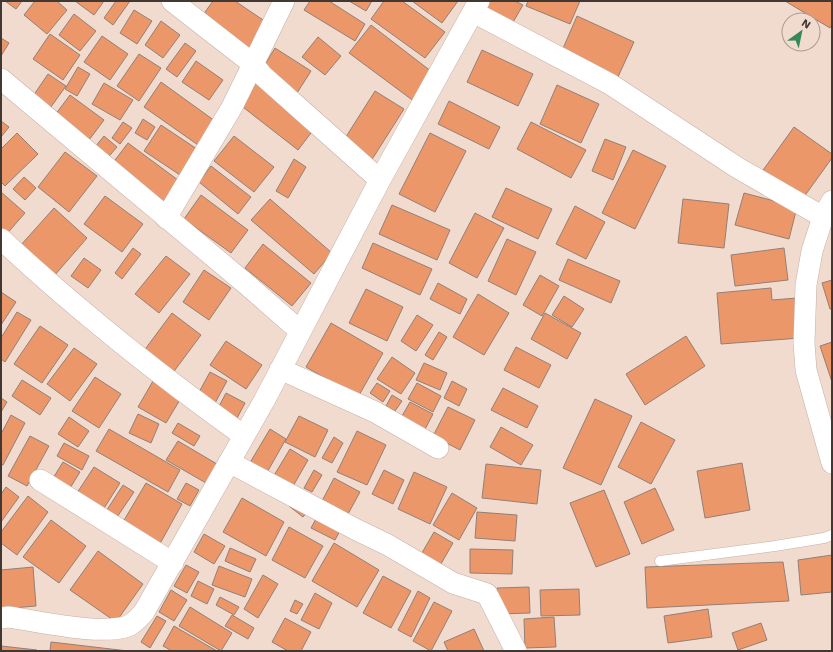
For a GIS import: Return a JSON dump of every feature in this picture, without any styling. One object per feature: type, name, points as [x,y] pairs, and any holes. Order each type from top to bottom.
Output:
[{"type":"street","points":[[172,1],[253,64],[262,75],[380,180]]},
{"type":"street","points":[[166,218],[232,107],[284,1]]},
{"type":"street","points":[[1,618],[8,617],[95,630],[121,628],[130,625],[138,619],[150,603],[244,436],[380,180],[476,6],[610,84],[738,168],[828,209],[812,251],[806,285],[804,343],[806,370],[832,463]]},
{"type":"street","points":[[1,79],[245,283],[300,331]]},
{"type":"street","points":[[1,239],[46,281],[163,377],[244,436]]},
{"type":"street","points":[[280,369],[374,412],[438,448]]},
{"type":"street","points":[[229,462],[388,545],[453,583],[488,594],[516,651]]},
{"type":"street","points":[[40,480],[173,563]]},
{"type":"lane","points":[[660,561],[775,546],[824,538],[832,534]]},
{"type":"building","points":[[5,1],[22,1],[16,9]]},
{"type":"building","points":[[35,1],[57,1],[67,10],[47,34],[24,15]]},
{"type":"building","points":[[75,1],[104,1],[94,15]]},
{"type":"building","points":[[116,1],[130,1],[113,25],[104,18]]},
{"type":"building","points":[[213,1],[235,1],[269,24],[249,52],[200,19]]},
{"type":"building","points":[[310,1],[329,1],[365,24],[355,41],[304,10]]},
{"type":"building","points":[[349,1],[372,1],[366,11]]},
{"type":"building","points":[[384,1],[402,1],[445,32],[425,58],[371,19]]},
{"type":"building","points":[[412,1],[458,1],[442,23]]},
{"type":"building","points":[[488,1],[515,1],[523,5],[512,24],[483,9]]},
{"type":"building","points":[[528,1],[580,1],[570,24],[526,6]]},
{"type":"building","points":[[785,1],[832,1],[832,24],[830,28],[821,23],[821,12],[803,12]]},
{"type":"building","points":[[134,10],[152,21],[137,44],[120,33]]},
{"type":"building","points":[[74,14],[96,31],[80,51],[59,35]]},
{"type":"building","points":[[577,16],[634,42],[617,79],[561,53]]},
{"type":"building","points":[[161,21],[180,35],[163,58],[145,45]]},
{"type":"building","points":[[371,25],[436,75],[415,102],[349,53]]},
{"type":"building","points":[[50,34],[80,55],[63,80],[33,59]]},
{"type":"building","points":[[102,36],[128,54],[110,80],[84,62]]},
{"type":"building","points":[[318,37],[341,56],[325,75],[302,57]]},
{"type":"building","points":[[1,38],[9,43],[1,56]]},
{"type":"building","points":[[185,43],[196,51],[177,77],[166,69]]},
{"type":"building","points":[[275,48],[311,71],[297,93],[261,71]]},
{"type":"building","points":[[482,50],[533,74],[518,106],[467,82]]},
{"type":"building","points":[[139,54],[161,68],[139,101],[117,86]]},
{"type":"building","points":[[196,61],[223,80],[209,100],[182,82]]},
{"type":"building","points":[[78,67],[90,74],[77,96],[65,89]]},
{"type":"building","points":[[48,74],[66,86],[48,111],[31,99]]},
{"type":"building","points":[[258,79],[317,125],[298,150],[239,104]]},
{"type":"building","points":[[161,82],[215,121],[198,145],[144,107]]},
{"type":"building","points":[[104,83],[133,100],[120,120],[92,104]]},
{"type":"building","points":[[557,85],[599,104],[581,143],[540,124]]},
{"type":"building","points":[[375,91],[404,109],[371,161],[342,143]]},
{"type":"building","points":[[70,95],[104,120],[86,144],[52,119]]},
{"type":"building","points":[[449,101],[500,127],[489,149],[438,124]]},
{"type":"building","points":[[143,119],[155,127],[147,140],[135,133]]},
{"type":"building","points":[[1,121],[9,127],[1,137]]},
{"type":"building","points":[[123,122],[132,128],[120,144],[112,138]]},
{"type":"building","points":[[531,122],[586,150],[571,178],[517,149]]},
{"type":"building","points":[[161,125],[197,149],[180,175],[144,151]]},
{"type":"building","points":[[794,127],[832,154],[832,158],[801,201],[761,173]]},
{"type":"building","points":[[17,133],[38,154],[5,186],[1,182],[1,149]]},
{"type":"building","points":[[430,133],[466,151],[435,212],[399,194]]},
{"type":"building","points":[[104,136],[117,147],[104,162],[91,152]]},
{"type":"building","points":[[234,136],[274,167],[254,192],[214,161]]},
{"type":"building","points":[[605,139],[626,147],[613,180],[592,171]]},
{"type":"building","points":[[128,143],[182,183],[164,208],[109,168]]},
{"type":"building","points":[[633,150],[666,166],[635,229],[602,213]]},
{"type":"building","points":[[65,152],[97,176],[69,212],[38,187]]},
{"type":"building","points":[[294,159],[306,167],[288,198],[276,191]]},
{"type":"building","points":[[211,166],[251,197],[238,214],[199,182]]},
{"type":"building","points":[[24,177],[36,188],[25,200],[13,189]]},
{"type":"building","points":[[506,188],[552,209],[538,239],[492,217]]},
{"type":"building","points":[[1,192],[25,213],[4,237],[1,234]]},
{"type":"building","points":[[744,193],[797,207],[789,239],[735,225]]},
{"type":"building","points":[[201,195],[248,230],[231,253],[184,219]]},
{"type":"building","points":[[105,196],[143,224],[122,252],[84,224]]},
{"type":"building","points":[[270,199],[332,253],[314,274],[251,220]]},
{"type":"building","points":[[683,199],[729,204],[724,248],[678,243]]},
{"type":"building","points":[[392,205],[450,230],[437,260],[379,234]]},
{"type":"building","points":[[575,206],[605,222],[586,259],[556,244]]},
{"type":"building","points":[[54,208],[87,238],[54,276],[20,246]]},
{"type":"building","points":[[475,213],[504,228],[477,278],[449,263]]},
{"type":"building","points":[[507,239],[536,252],[516,295],[488,281]]},
{"type":"building","points":[[373,243],[432,269],[420,295],[362,268]]},
{"type":"building","points":[[263,244],[311,283],[292,306],[245,268]]},
{"type":"building","points":[[133,248],[141,254],[122,279],[115,273]]},
{"type":"building","points":[[784,248],[788,280],[735,286],[731,255]]},
{"type":"building","points":[[166,256],[190,274],[159,313],[135,294]]},
{"type":"building","points":[[84,258],[101,270],[88,288],[71,276]]},
{"type":"building","points":[[568,259],[620,281],[611,303],[559,280]]},
{"type":"building","points":[[204,270],[231,288],[209,320],[183,302]]},
{"type":"building","points":[[540,275],[559,286],[542,316],[523,305]]},
{"type":"building","points":[[832,280],[832,309],[830,309],[822,283]]},
{"type":"building","points":[[438,283],[467,299],[460,314],[430,299]]},
{"type":"building","points":[[771,288],[772,300],[797,298],[800,338],[721,344],[717,293]]},
{"type":"building","points":[[366,289],[403,307],[387,341],[349,323]]},
{"type":"building","points":[[1,292],[16,302],[1,325]]},
{"type":"building","points":[[478,294],[509,313],[484,355],[453,337]]},
{"type":"building","points":[[564,296],[584,309],[572,327],[552,315]]},
{"type":"building","points":[[17,312],[31,320],[5,362],[1,359],[1,338]]},
{"type":"building","points":[[172,313],[201,335],[172,374],[143,352]]},
{"type":"building","points":[[545,313],[581,333],[567,359],[531,339]]},
{"type":"building","points":[[417,315],[433,325],[416,351],[401,341]]},
{"type":"building","points":[[331,323],[383,353],[358,397],[306,367]]},
{"type":"building","points":[[40,326],[68,345],[42,383],[14,364]]},
{"type":"building","points":[[439,332],[447,337],[433,360],[425,355]]},
{"type":"building","points":[[686,336],[705,366],[645,405],[626,374]]},
{"type":"building","points":[[226,341],[262,365],[246,389],[210,365]]},
{"type":"building","points":[[832,342],[832,382],[820,346]]},
{"type":"building","points":[[516,347],[551,365],[539,388],[504,370]]},
{"type":"building","points":[[74,348],[97,364],[70,401],[47,384]]},
{"type":"building","points":[[392,357],[415,373],[401,394],[377,379]]},
{"type":"building","points":[[424,363],[447,373],[440,390],[416,380]]},
{"type":"building","points":[[210,372],[227,381],[215,403],[198,394]]},
{"type":"building","points":[[95,377],[121,394],[99,428],[72,411]]},
{"type":"building","points":[[22,380],[51,398],[40,415],[12,396]]},
{"type":"building","points":[[153,381],[181,398],[166,423],[138,407]]},
{"type":"building","points":[[452,381],[467,389],[459,406],[444,398]]},
{"type":"building","points":[[377,383],[390,391],[383,402],[370,393]]},
{"type":"building","points":[[417,383],[441,396],[433,412],[408,399]]},
{"type":"building","points":[[503,388],[538,406],[527,428],[491,410]]},
{"type":"building","points":[[226,393],[245,403],[235,422],[216,412]]},
{"type":"building","points":[[392,395],[402,401],[395,411],[386,406]]},
{"type":"building","points":[[1,398],[7,402],[1,412]]},
{"type":"building","points":[[595,399],[632,416],[601,485],[563,468]]},
{"type":"building","points":[[410,402],[433,414],[422,435],[398,423]]},
{"type":"building","points":[[448,407],[475,420],[460,450],[433,436]]},
{"type":"building","points":[[138,414],[159,424],[151,443],[129,433]]},
{"type":"building","points":[[11,415],[25,423],[3,465],[1,465],[1,434]]},
{"type":"building","points":[[299,416],[328,430],[315,457],[285,442]]},
{"type":"building","points":[[69,417],[89,431],[78,447],[58,434]]},
{"type":"building","points":[[641,422],[675,440],[651,484],[618,467]]},
{"type":"building","points":[[178,423],[200,436],[194,446],[172,433]]},
{"type":"building","points":[[501,427],[533,445],[521,465],[490,447]]},
{"type":"building","points":[[109,429],[180,470],[168,492],[96,451]]},
{"type":"building","points":[[270,429],[286,439],[265,476],[248,466]]},
{"type":"building","points":[[357,431],[386,445],[367,485],[337,472]]},
{"type":"building","points":[[30,436],[49,446],[27,486],[8,476]]},
{"type":"building","points":[[334,437],[343,443],[332,463],[322,458]]},
{"type":"building","points":[[178,441],[217,464],[206,483],[166,460]]},
{"type":"building","points":[[64,443],[89,456],[82,470],[57,456]]},
{"type":"building","points":[[290,449],[308,460],[292,488],[273,477]]},
{"type":"building","points":[[63,462],[80,472],[67,493],[50,483]]},
{"type":"building","points":[[742,463],[750,510],[705,518],[697,471]]},
{"type":"building","points":[[486,464],[541,470],[537,504],[482,498]]},
{"type":"building","points":[[94,467],[120,483],[101,513],[75,496]]},
{"type":"building","points":[[314,470],[322,475],[312,492],[304,488]]},
{"type":"building","points":[[384,470],[404,480],[393,504],[372,494]]},
{"type":"building","points":[[414,472],[447,487],[430,524],[398,509]]},
{"type":"building","points":[[334,478],[360,492],[348,514],[322,501]]},
{"type":"building","points":[[146,483],[182,504],[157,549],[120,527]]},
{"type":"building","points":[[186,483],[199,490],[190,506],[177,499]]},
{"type":"building","points":[[123,485],[134,492],[113,523],[103,516]]},
{"type":"building","points":[[6,487],[19,497],[1,522],[1,494]]},
{"type":"building","points":[[655,488],[674,530],[642,544],[624,502]]},
{"type":"building","points":[[604,490],[630,554],[596,567],[570,503]]},
{"type":"building","points":[[452,493],[477,508],[459,540],[433,525]]},
{"type":"building","points":[[28,496],[48,512],[17,555],[1,543],[1,532]]},
{"type":"building","points":[[242,498],[284,522],[266,556],[223,532]]},
{"type":"building","points":[[295,498],[310,508],[303,517],[289,506]]},
{"type":"building","points":[[477,512],[517,515],[515,541],[475,538]]},
{"type":"building","points":[[318,515],[342,527],[335,540],[311,528]]},
{"type":"building","points":[[51,520],[86,546],[59,583],[23,557]]},
{"type":"building","points":[[289,527],[323,546],[305,578],[272,560]]},
{"type":"building","points":[[434,532],[453,543],[438,569],[419,558]]},
{"type":"building","points":[[204,534],[225,546],[214,564],[194,552]]},
{"type":"building","points":[[334,543],[379,570],[357,607],[312,581]]},
{"type":"building","points":[[230,548],[256,559],[250,572],[225,561]]},
{"type":"building","points":[[470,549],[513,550],[512,574],[470,573]]},
{"type":"building","points":[[98,551],[143,584],[116,622],[70,590]]},
{"type":"building","points":[[832,555],[832,592],[801,595],[798,560]]},
{"type":"building","points":[[783,562],[789,601],[647,608],[645,567]]},
{"type":"building","points":[[186,565],[199,572],[187,593],[174,586]]},
{"type":"building","points":[[219,566],[252,579],[245,597],[212,585]]},
{"type":"building","points":[[33,567],[36,606],[1,609],[1,570]]},
{"type":"building","points":[[263,575],[278,584],[258,618],[244,609]]},
{"type":"building","points":[[383,576],[411,591],[391,628],[363,613]]},
{"type":"building","points":[[198,581],[214,589],[207,604],[191,596]]},
{"type":"building","points":[[529,587],[530,613],[498,614],[497,588]]},
{"type":"building","points":[[579,589],[580,615],[541,616],[540,590]]},
{"type":"building","points":[[171,590],[187,600],[174,621],[159,612]]},
{"type":"building","points":[[418,591],[430,598],[411,637],[398,630]]},
{"type":"building","points":[[315,593],[332,603],[319,629],[301,620]]},
{"type":"building","points":[[220,597],[239,607],[234,615],[216,605]]},
{"type":"building","points":[[295,600],[303,604],[297,614],[290,611]]},
{"type":"building","points":[[434,602],[452,611],[431,651],[413,641]]},
{"type":"building","points":[[190,607],[232,633],[221,651],[179,626]]},
{"type":"building","points":[[708,609],[712,637],[668,643],[664,616]]},
{"type":"building","points":[[232,615],[254,628],[248,639],[225,626]]},
{"type":"building","points":[[157,616],[166,621],[150,648],[141,642]]},
{"type":"building","points":[[554,617],[556,647],[525,648],[524,619]]},
{"type":"building","points":[[285,618],[311,632],[301,651],[288,651],[272,642]]},
{"type":"building","points":[[761,623],[767,640],[738,650],[732,633]]},
{"type":"building","points":[[174,626],[217,651],[172,651],[163,646]]},
{"type":"building","points":[[474,629],[484,651],[448,651],[444,642]]},
{"type":"building","points":[[51,642],[128,651],[50,651]]},
{"type":"building","points":[[1,646],[37,650],[37,651],[1,651]]}]
